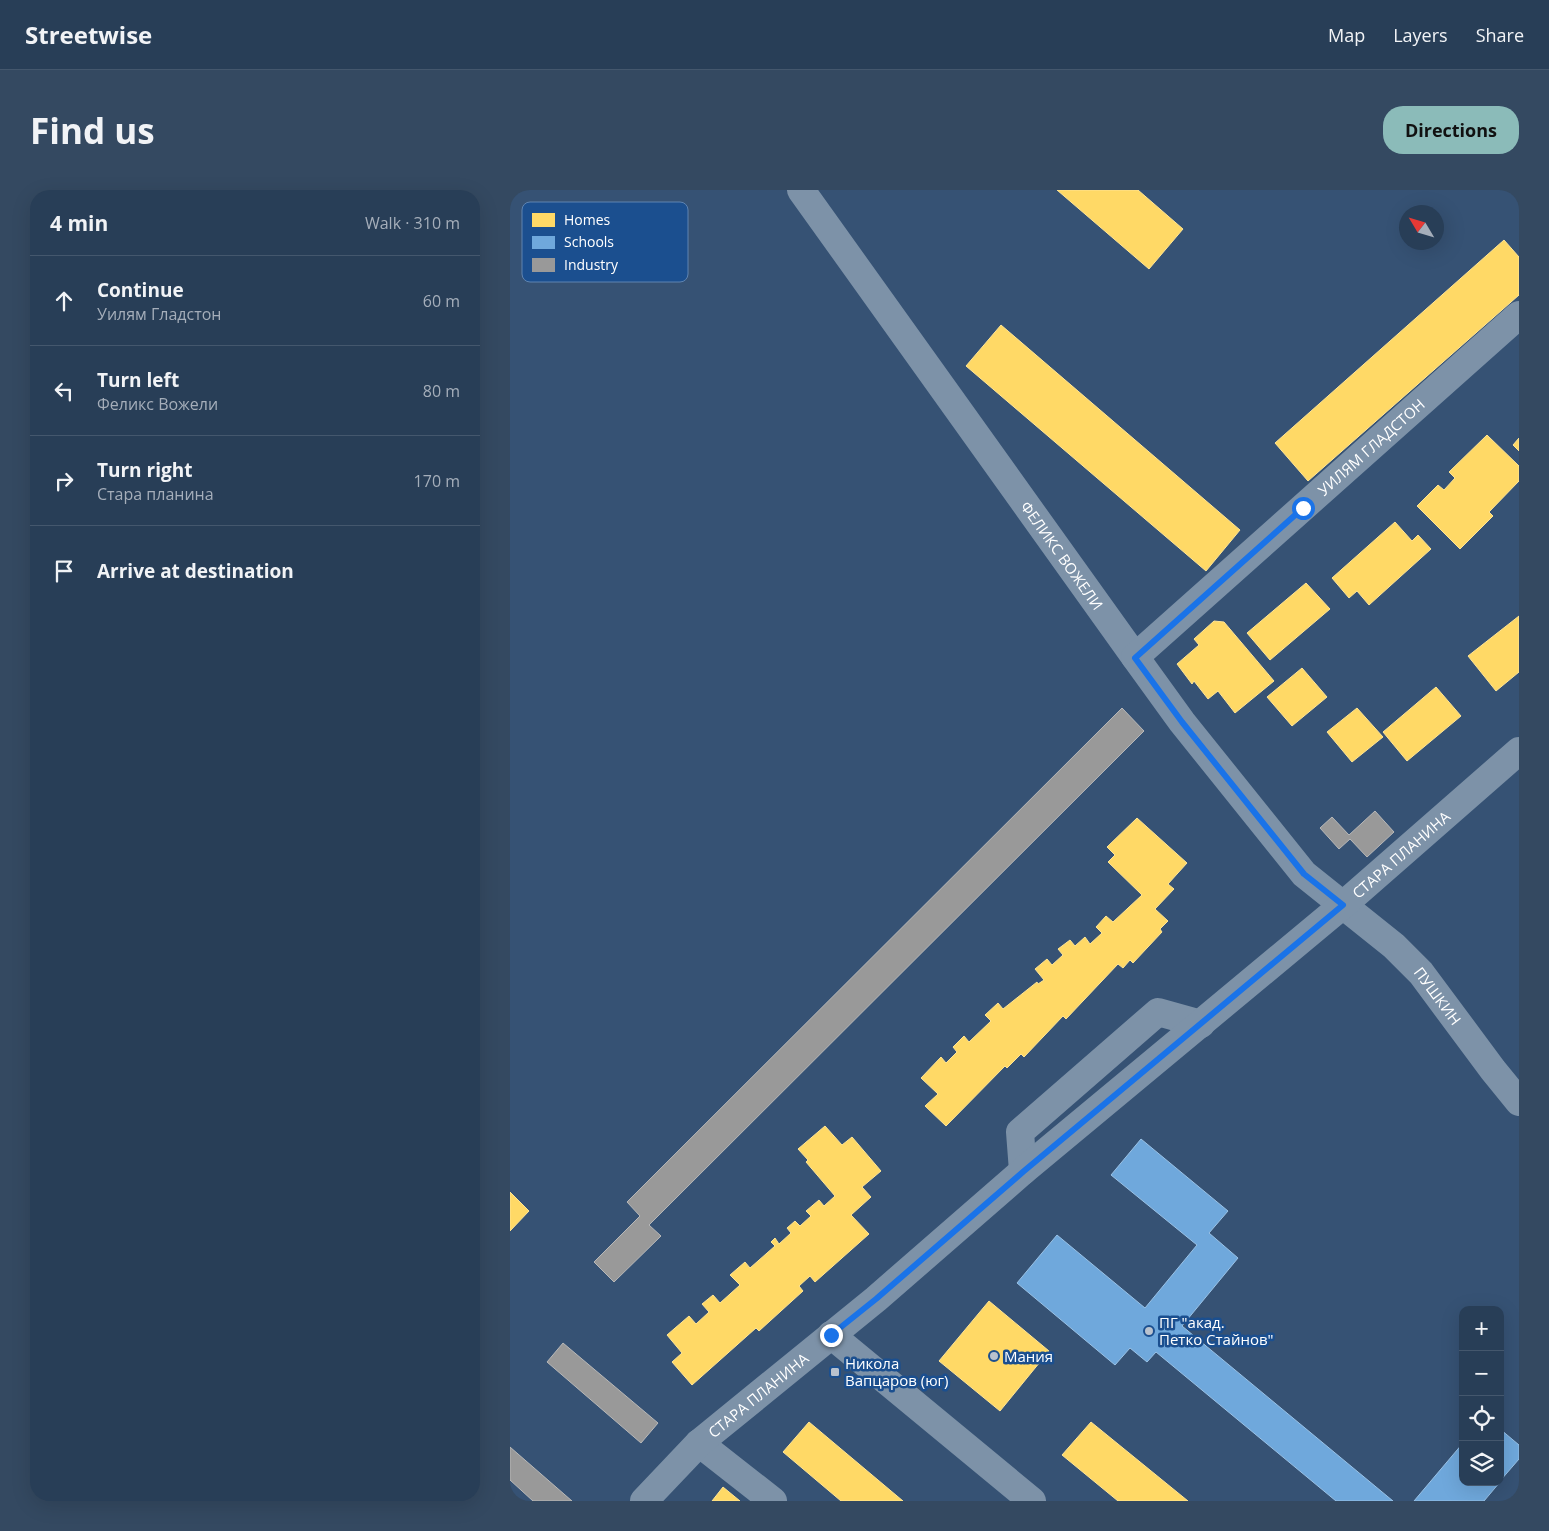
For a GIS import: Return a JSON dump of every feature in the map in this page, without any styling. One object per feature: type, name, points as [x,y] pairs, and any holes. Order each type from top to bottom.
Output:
[{"type":"street","name":"ФЕЛИКС ВОЖЕЛИ","points":[[801,190],[1182,722],[1304,874],[1343,905]]},
{"type":"street","name":"УИЛЯМ ГЛАДСТОН","points":[[1135,658],[1519,315]]},
{"type":"street","name":"СТАРА ПЛАНИНА","points":[[644,1501],[699,1443],[876,1299],[1024,1171],[1343,905],[1519,752]]},
{"type":"street","name":"ПУШКИН","points":[[1343,905],[1394,946],[1421,973],[1519,1102]]},
{"type":"street","points":[[1024,1171],[1020,1132],[1158,1012],[1201,1024]]},
{"type":"street","points":[[831,1335],[1032,1501]]},
{"type":"street","points":[[699,1443],[773,1501]]},
{"type":"building: Homes","points":[[1057,190],[1138,190],[1183,229],[1149,269]]},
{"type":"building: Homes","points":[[1504,240],[1519,257],[1519,295],[1308,481],[1275,443]]},
{"type":"building: Homes","points":[[1001,325],[1240,530],[1206,571],[966,366]]},
{"type":"building: Homes","points":[[1487,435],[1519,466],[1519,481],[1489,512],[1493,516],[1460,549],[1417,506],[1438,485],[1444,490],[1455,478],[1449,472]]},
{"type":"building: Homes","points":[[1519,438],[1519,451],[1513,445]]},
{"type":"building: Homes","points":[[1395,522],[1412,541],[1418,535],[1431,549],[1369,605],[1357,591],[1349,598],[1332,578]]},
{"type":"building: Homes","points":[[1306,583],[1330,609],[1270,660],[1247,633]]},
{"type":"building: Homes","points":[[1519,616],[1519,672],[1496,691],[1468,656]]},
{"type":"building: Homes","points":[[1214,621],[1224,622],[1274,681],[1235,713],[1218,691],[1208,699],[1194,681],[1192,684],[1177,664],[1199,645],[1194,639]]},
{"type":"building: Homes","points":[[1302,668],[1327,697],[1292,726],[1267,697]]},
{"type":"building: Homes","points":[[1436,687],[1461,716],[1407,761],[1383,732]]},
{"type":"building: Homes","points":[[1357,708],[1383,737],[1352,762],[1327,732]]},
{"type":"building: Homes","points":[[1137,818],[1187,863],[1168,884],[1174,889],[1155,909],[1168,921],[1160,929],[1162,932],[1133,963],[1130,960],[1123,968],[1118,964],[1066,1019],[1063,1016],[1024,1057],[1021,1054],[1007,1068],[1005,1066],[946,1126],[925,1106],[938,1094],[921,1078],[941,1057],[946,1063],[957,1052],[953,1047],[964,1036],[969,1042],[991,1021],[985,1015],[998,1003],[1003,1009],[1037,982],[1038,984],[1044,980],[1035,969],[1047,959],[1052,965],[1063,955],[1058,949],[1070,940],[1075,946],[1085,937],[1090,944],[1102,933],[1096,927],[1106,916],[1113,922],[1142,895],[1108,862],[1115,855],[1107,847]]},
{"type":"building: Homes","points":[[825,1126],[842,1145],[852,1137],[881,1171],[862,1187],[871,1197],[851,1215],[869,1234],[815,1282],[810,1276],[799,1286],[803,1291],[759,1331],[756,1328],[692,1385],[672,1362],[682,1353],[667,1335],[689,1316],[696,1324],[709,1312],[702,1304],[713,1295],[720,1303],[740,1285],[730,1275],[745,1262],[750,1268],[775,1246],[771,1242],[775,1238],[779,1244],[791,1233],[787,1228],[795,1221],[800,1226],[811,1216],[806,1211],[819,1200],[824,1206],[835,1196],[806,1162],[808,1160],[798,1149]]},
{"type":"building: Homes","points":[[510,1192],[529,1211],[510,1231]]},
{"type":"building: Homes","name":"Мания","points":[[989,1301],[1049,1351],[1000,1411],[939,1361]]},
{"type":"building: Homes","points":[[809,1422],[903,1501],[841,1501],[783,1452]]},
{"type":"building: Homes","points":[[1091,1422],[1188,1501],[1118,1501],[1062,1455]]},
{"type":"building: Homes","points":[[723,1487],[740,1501],[712,1501]]},
{"type":"building: Schools","points":[[1141,1139],[1228,1211],[1209,1233],[1238,1258],[1182,1326],[1393,1501],[1336,1501],[1156,1352],[1147,1362],[1130,1348],[1115,1365],[1017,1283],[1057,1235],[1145,1308],[1197,1245],[1111,1175]]},
{"type":"building: Schools","points":[[1504,1432],[1519,1445],[1519,1459],[1504,1476]]},
{"type":"building: Schools","points":[[1459,1448],[1459,1486],[1497,1486],[1484,1501],[1414,1501]]},
{"type":"building: Industry","points":[[1122,708],[1144,731],[649,1225],[661,1236],[614,1282],[594,1262],[640,1216],[627,1202]]},
{"type":"building: Industry","points":[[1375,811],[1394,832],[1367,857],[1350,839],[1339,849],[1320,828],[1332,817],[1349,835]]},
{"type":"building: Industry","points":[[563,1343],[658,1423],[641,1443],[547,1362]]},
{"type":"building: Industry","points":[[510,1447],[572,1501],[533,1501],[510,1480]]},
{"type":"place","name":"ПГ \"акад. Петко Стайнов\"","points":[[1149,1331]]},
{"type":"place","name":"Мания","points":[[994,1356]]},
{"type":"place","name":"Никола Вапцаров (юг)","points":[[835,1372]]},
{"type":"route","points":[[831,1335],[1343,905],[1304,874],[1182,722],[1135,658],[1303,508]]}]
